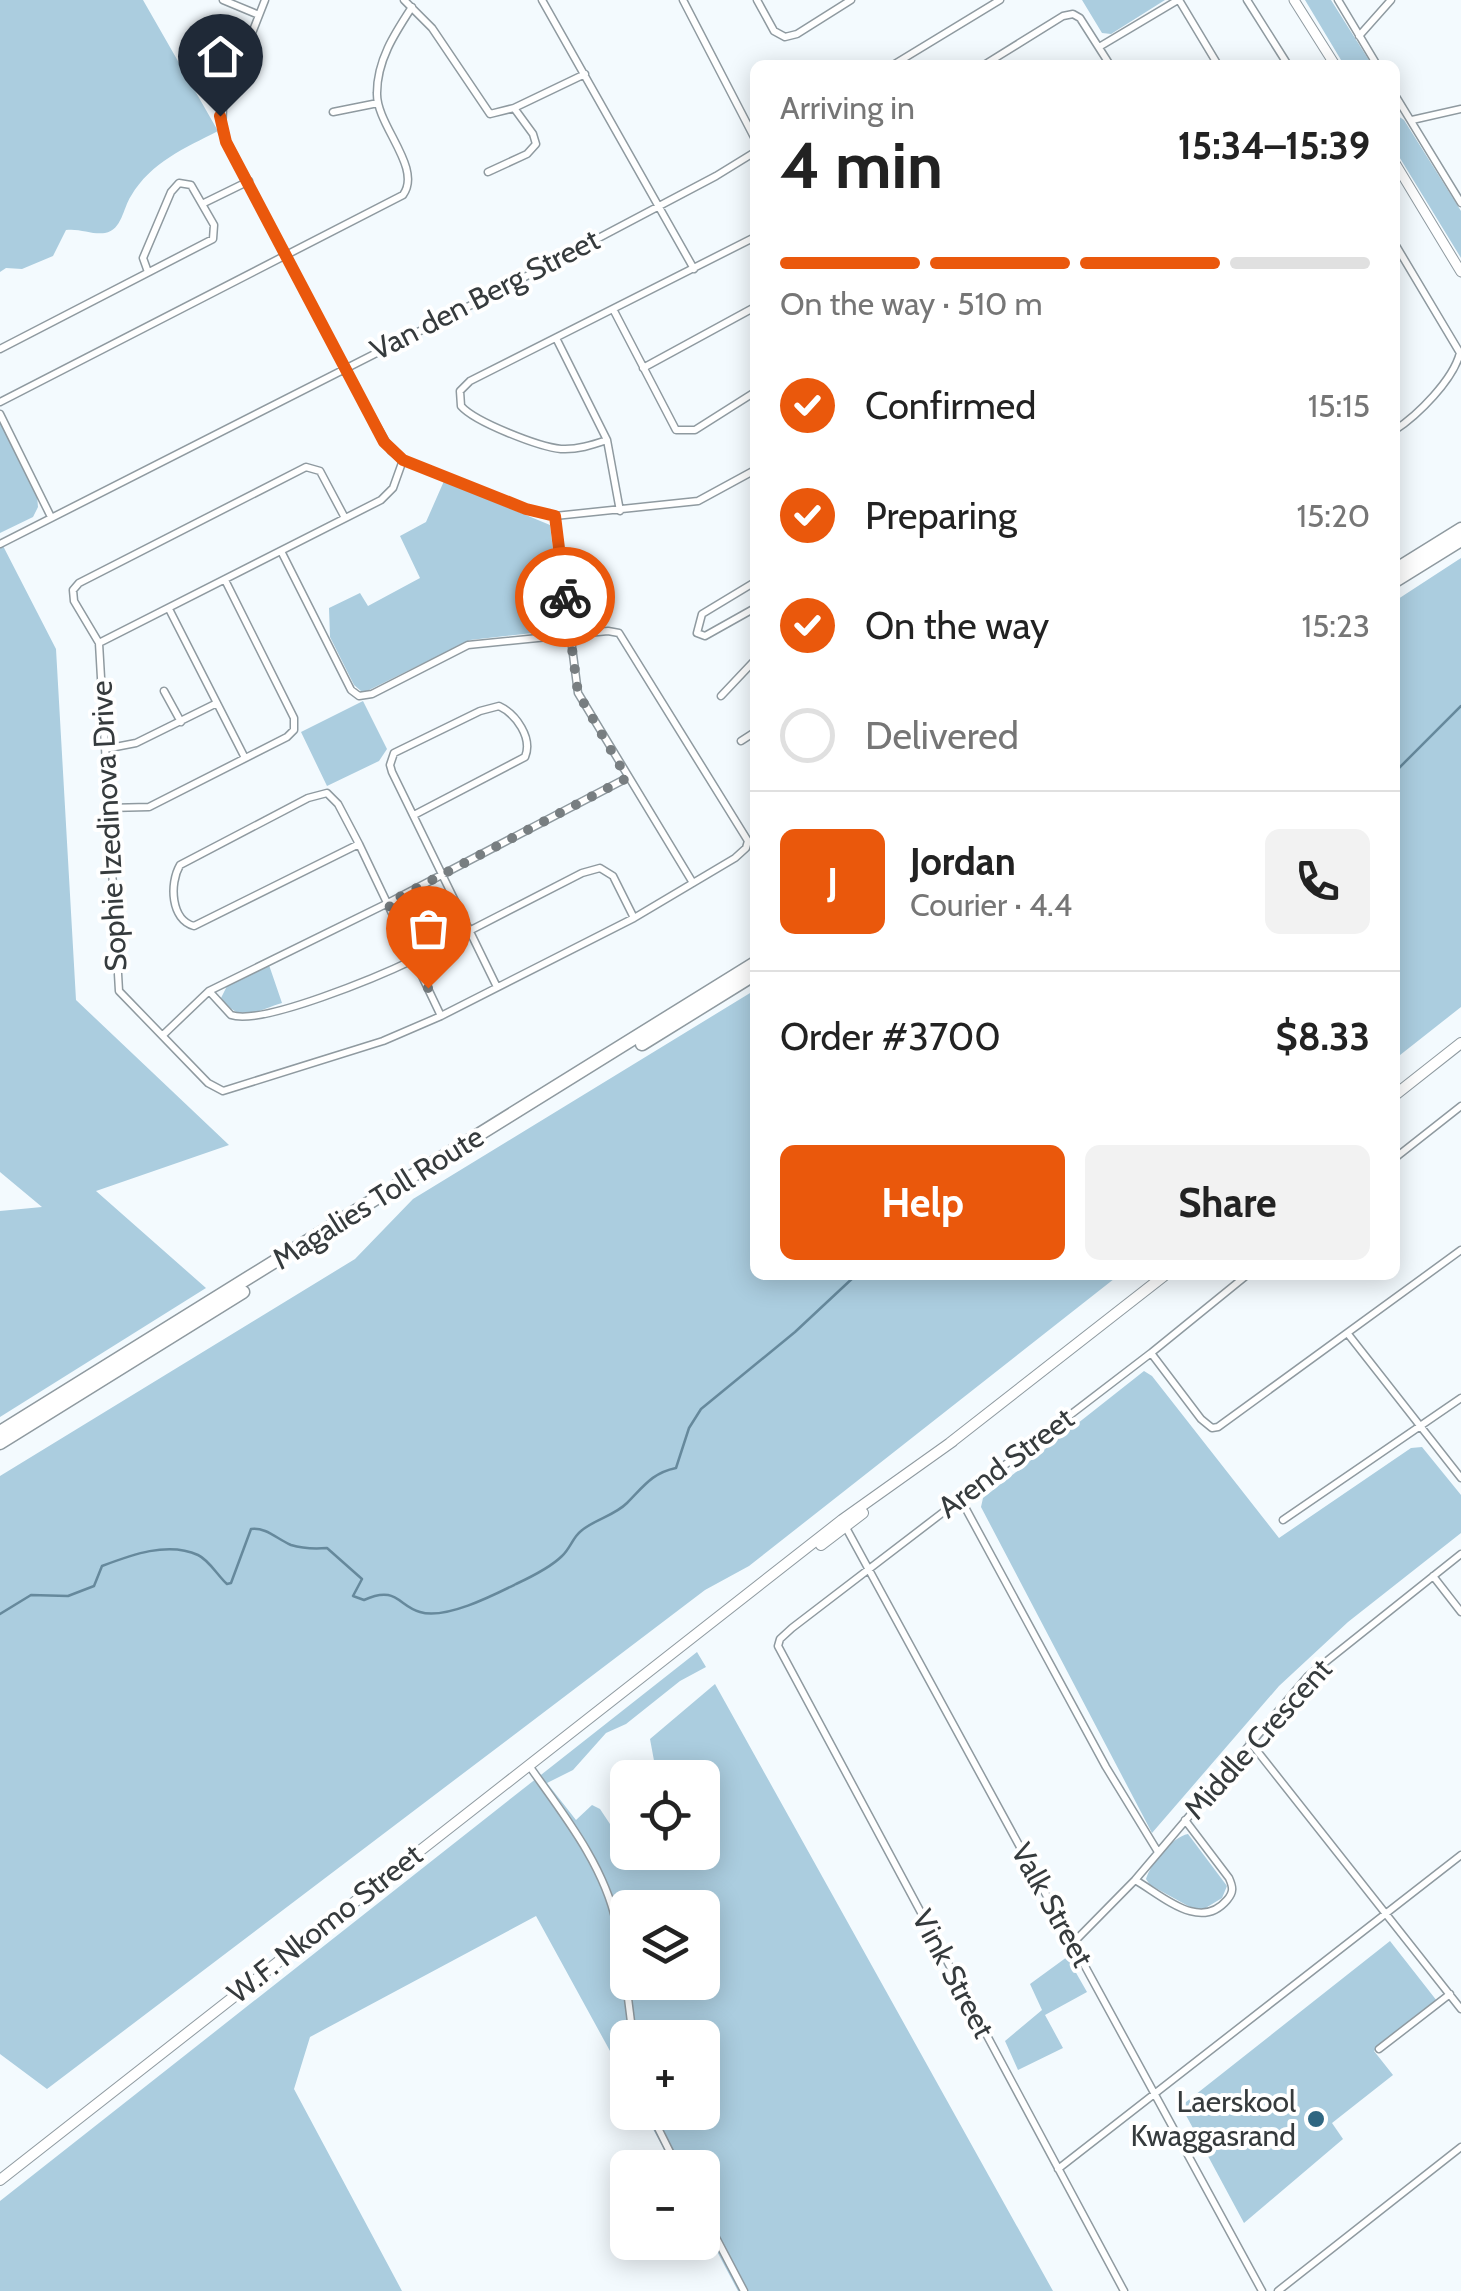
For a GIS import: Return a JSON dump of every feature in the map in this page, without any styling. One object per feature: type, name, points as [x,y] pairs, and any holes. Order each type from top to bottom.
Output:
[{"type":"highway","points":[[1400,567],[1461,529]]},
{"type":"highway","points":[[1400,579],[1461,540]]},
{"type":"highway","name":"Magalies Toll Route","points":[[0,1432],[750,966]]},
{"type":"highway","name":"Magalies Toll Route","points":[[0,1443],[750,977]]},
{"type":"main road","points":[[1400,1091],[1461,1043]]},
{"type":"main road","name":"W.F. Nkomo Street","points":[[0,2180],[374,1885],[1159,1280]]},
{"type":"street","points":[[222,0],[259,15]]},
{"type":"street","points":[[265,0],[220,123],[226,142],[384,442],[403,460],[526,509],[555,516],[698,501],[750,473]]},
{"type":"street","points":[[404,0],[453,56],[490,114],[514,108],[585,74]]},
{"type":"street","points":[[542,0],[694,269]]},
{"type":"street","points":[[683,0],[750,128]]},
{"type":"street","points":[[757,0],[774,30],[785,38],[851,0]]},
{"type":"street","points":[[825,0],[832,12]]},
{"type":"street","points":[[904,60],[1000,0]]},
{"type":"street","points":[[1099,48],[1178,0],[1215,60]]},
{"type":"street","points":[[1247,0],[1285,60]]},
{"type":"street","points":[[1294,0],[1331,60]]},
{"type":"street","points":[[1338,0],[1374,60]]},
{"type":"street","points":[[1360,36],[1390,0]]},
{"type":"street","points":[[0,402],[396,200],[408,189],[408,171],[378,103],[377,92],[386,51],[412,7]]},
{"type":"street","points":[[992,60],[1063,16],[1073,14],[1080,18],[1107,60]]},
{"type":"street","points":[[333,112],[378,103]]},
{"type":"street","points":[[1400,106],[1461,203]]},
{"type":"street","points":[[488,172],[527,154],[536,144],[514,108]]},
{"type":"street","points":[[1412,120],[1461,109]]},
{"type":"street","name":"Van den Berg Street","points":[[0,544],[485,298],[750,155]]},
{"type":"street","points":[[1400,171],[1461,272]]},
{"type":"street","points":[[204,202],[249,181]]},
{"type":"street","points":[[0,349],[212,240],[216,230],[204,202],[191,185],[179,183],[174,187],[146,250],[148,272]]},
{"type":"street","points":[[607,440],[573,449],[549,447],[473,416],[461,406],[460,390],[750,239]]},
{"type":"street","points":[[1400,252],[1460,353],[1427,404],[1400,426]]},
{"type":"street","points":[[613,309],[672,424],[680,432],[695,430],[750,395]]},
{"type":"street","points":[[643,368],[750,310]]},
{"type":"street","points":[[556,338],[607,440],[620,511]]},
{"type":"street","points":[[0,414],[51,516]]},
{"type":"street","name":"Sophie Izedinova Drive","points":[[403,460],[389,494],[100,643],[118,992],[208,1083],[229,1091],[383,1041],[441,1016],[634,918],[742,854],[748,842],[746,834],[623,636],[608,631],[570,635]]},
{"type":"street","points":[[100,643],[74,601],[75,587],[268,486],[306,467],[318,468],[346,518]]},
{"type":"street","points":[[555,516],[578,693],[693,883]]},
{"type":"street","points":[[282,552],[351,690],[359,696],[372,694],[468,645],[570,635]]},
{"type":"street","points":[[108,808],[149,807],[294,730],[296,722],[226,580]]},
{"type":"street","points":[[750,585],[702,614],[698,636],[705,636],[750,611]]},
{"type":"street","points":[[170,609],[245,758]]},
{"type":"street","points":[[722,696],[750,665]]},
{"type":"street","points":[[164,691],[180,722]]},
{"type":"street","points":[[105,749],[136,743],[217,703]]},
{"type":"street","points":[[414,815],[525,756],[529,748],[527,738],[509,710],[491,706],[394,753],[390,765],[442,874],[471,930],[497,987]]},
{"type":"street","points":[[740,741],[750,735]]},
{"type":"street","points":[[163,1035],[210,990],[388,903],[627,778]]},
{"type":"street","points":[[359,844],[194,926],[178,916],[175,878],[180,866],[315,794],[327,794],[359,844],[441,1016]]},
{"type":"street","points":[[471,930],[582,873],[600,868],[613,876],[634,918]]},
{"type":"street","points":[[210,990],[232,1015],[253,1017],[371,980],[415,960]]},
{"type":"street","points":[[1400,1154],[1461,1106]]},
{"type":"street","points":[[1151,1353],[1202,1419],[1212,1428],[1218,1427],[1461,1250]]},
{"type":"street","name":"Arend Street","points":[[781,1657],[780,1638],[1241,1280]]},
{"type":"street","points":[[1348,1334],[1461,1478]]},
{"type":"street","points":[[1283,1520],[1461,1398]]},
{"type":"street","points":[[960,1498],[1097,1751],[1158,1852]]},
{"type":"street","name":"Valk Street","points":[[844,1523],[1262,2291]]},
{"type":"street","name":"Middle Crescent","points":[[1073,1943],[1135,1880],[1308,1676],[1461,1554]]},
{"type":"street","points":[[1433,1576],[1461,1612]]},
{"type":"street","name":"Vink Street","points":[[781,1657],[1124,2291]]},
{"type":"street","points":[[1250,1742],[1460,2005]]},
{"type":"street","points":[[530,1767],[568,1822],[604,1887],[616,1920],[630,2020]]},
{"type":"street","points":[[1135,1880],[1203,1916],[1231,1896],[1229,1878],[1186,1820]]},
{"type":"street","points":[[1058,2170],[1461,1855]]},
{"type":"street","points":[[1379,2049],[1450,1994]]},
{"type":"street","points":[[1278,2291],[1461,2147]]},
{"type":"street","points":[[720,2245],[744,2291]]},
{"type":"shaded area","points":[[0,0],[143,0],[218,131],[148,174],[111,231],[66,230],[53,256],[22,269],[6,268],[0,272]]},
{"type":"shaded area","points":[[1082,0],[1165,0],[1111,34],[1102,33]]},
{"type":"shaded area","points":[[1305,0],[1331,0],[1369,60],[1341,60]]},
{"type":"shaded area","points":[[1400,117],[1461,211],[1461,258],[1400,158]]},
{"type":"shaded area","points":[[0,422],[37,495],[38,507],[33,517],[0,533]]},
{"type":"shaded area","points":[[444,481],[550,525],[562,624],[551,631],[470,640],[361,691],[354,685],[330,637],[329,608],[360,593],[368,606],[420,578],[400,536],[426,522]]},
{"type":"shaded area","points":[[0,540],[56,649],[76,1000],[229,1145],[96,1191],[206,1288],[0,1417],[0,1211],[42,1207],[0,1172]]},
{"type":"shaded area","points":[[1461,558],[1461,1007],[1400,1055],[1400,598]]},
{"type":"shaded area","points":[[363,701],[387,749],[379,761],[327,786],[301,732]]},
{"type":"shaded area","points":[[269,965],[282,1003],[242,1014],[221,998],[227,986]]},
{"type":"shaded area","points":[[750,993],[750,1280],[1113,1280],[749,1566],[705,1590],[47,2089],[0,2054],[0,1476],[355,1259],[413,1199]]},
{"type":"shaded area","points":[[1144,1371],[1152,1376],[1279,1538],[1411,1448],[1422,1447],[1461,1495],[1461,1533],[1348,1622],[1279,1686],[1152,1833],[981,1507],[983,1498]]},
{"type":"shaded area","points":[[697,1652],[706,1667],[680,1681],[626,1724],[606,1733],[573,1770],[547,1783],[576,1820],[592,1805],[600,1809],[610,1824],[610,1870],[720,1870],[720,1760],[654,1760],[650,1739],[715,1684],[1053,2291],[738,2291],[720,2257],[720,2150],[665,2150],[653,2130],[720,2130],[720,2020],[610,2020],[610,2051],[536,1916],[310,2037],[294,2089],[402,2291],[0,2291],[0,2201]]},
{"type":"shaded area","points":[[1188,1834],[1227,1886],[1222,1898],[1199,1912],[1146,1879],[1163,1852]]},
{"type":"shaded area","points":[[1390,1941],[1437,2001],[1374,2051],[1393,2075],[1332,2123],[1343,2139],[1244,2223],[1181,2106]]},
{"type":"shaded area","points":[[1067,1957],[1087,1992],[1045,2015],[1063,2048],[1018,2070],[1005,2041],[1042,2010],[1030,1984]]},
{"type":"waterway","points":[[1400,767],[1461,706]]},
{"type":"waterway","points":[[0,1614],[31,1595],[68,1596],[94,1586],[102,1566],[162,1549],[198,1555],[227,1584],[231,1583],[251,1529],[296,1546],[327,1548],[362,1579],[353,1596],[364,1600],[390,1596],[430,1614],[469,1605],[547,1568],[565,1553],[581,1531],[622,1507],[654,1477],[676,1468],[689,1428],[701,1409],[795,1332],[851,1280]]},
{"type":"way so far","points":[[428,988],[388,903],[627,778],[578,693],[565,597]]},
{"type":"place","name":"Laerskool Kwaggasrand","points":[[1316,2119]]},
{"type":"route","points":[[220,116],[226,142],[384,442],[403,460],[526,509],[555,516],[565,597]]}]
